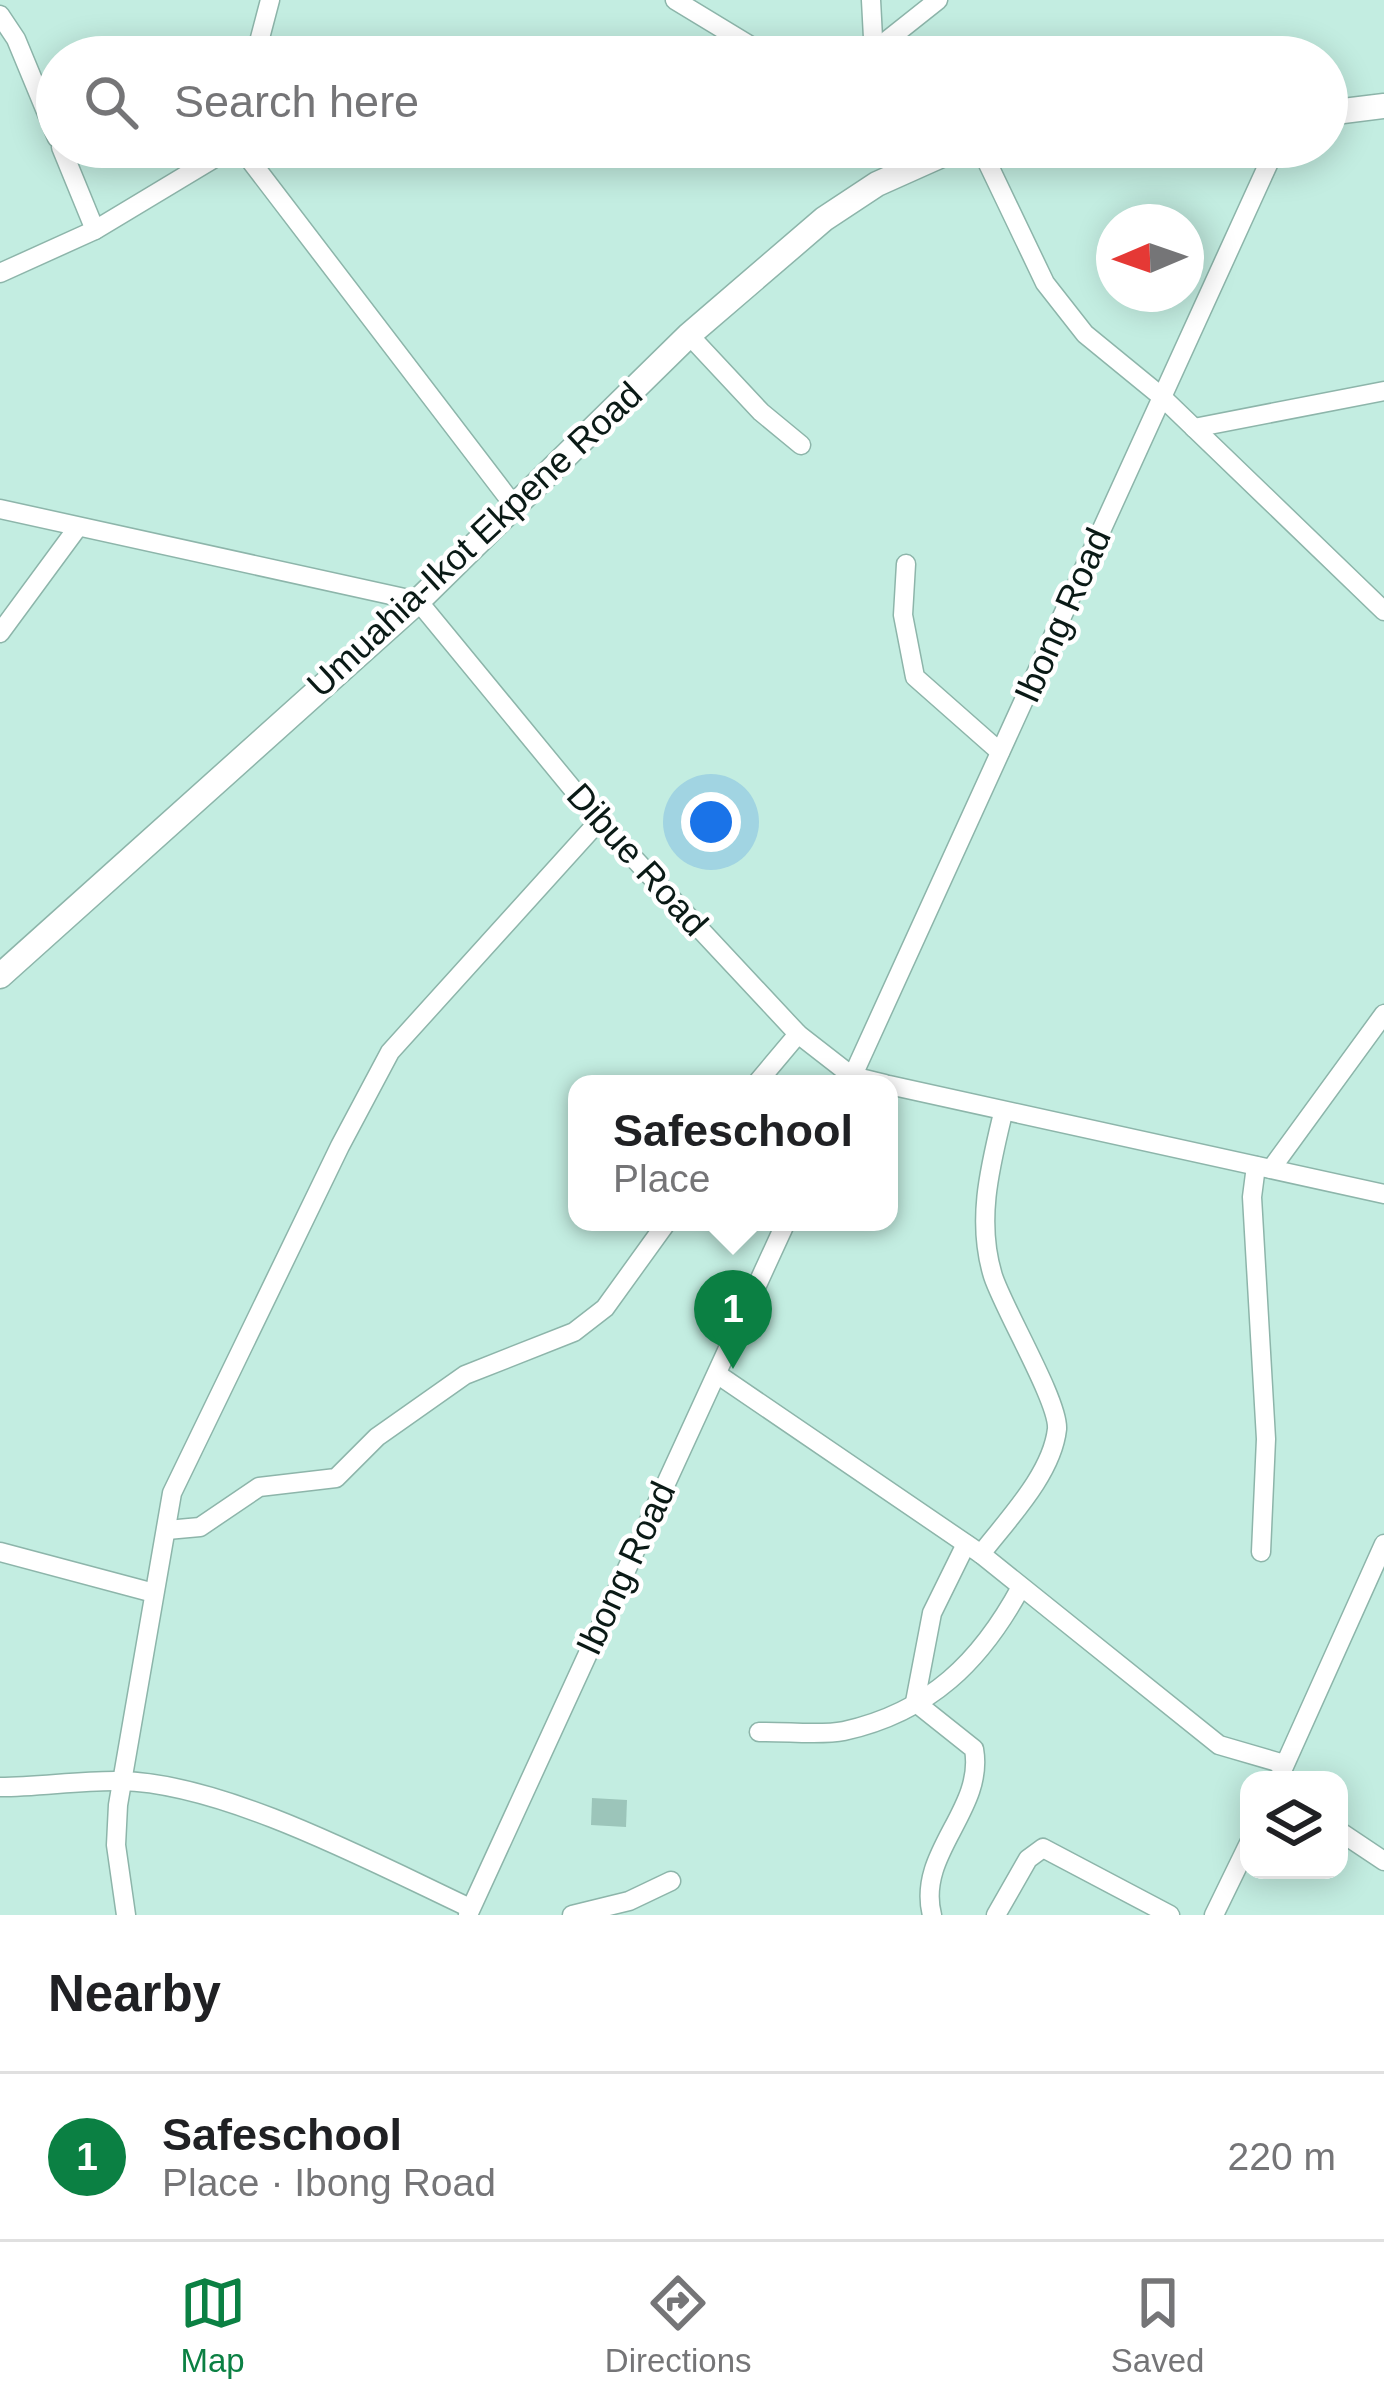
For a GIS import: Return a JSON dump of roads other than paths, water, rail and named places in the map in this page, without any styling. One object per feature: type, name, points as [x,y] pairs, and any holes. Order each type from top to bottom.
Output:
[{"type":"main road","points":[[1348,110],[1384,106]]},
{"type":"main road","name":"Umuahia-Ikot Ekpene Road","points":[[0,976],[418,601],[512,503],[689,335],[847,202],[915,168]]},
{"type":"street","points":[[261,36],[270,0]]},
{"type":"street","points":[[675,0],[735,36]]},
{"type":"street","points":[[871,0],[874,36]]},
{"type":"street","points":[[896,36],[938,0]]},
{"type":"street","points":[[0,15],[16,39],[36,87]]},
{"type":"street","points":[[70,168],[95,230]]},
{"type":"street","points":[[0,273],[95,230],[200,168]]},
{"type":"street","points":[[252,168],[512,503]]},
{"type":"street","points":[[990,168],[1057,300],[1085,334],[1162,397],[1384,611]]},
{"type":"street","name":"Ibong Road","points":[[852,1075],[1266,168]]},
{"type":"street","points":[[689,335],[761,412],[801,445]]},
{"type":"street","points":[[1194,428],[1384,391]]},
{"type":"street","points":[[0,509],[418,601]]},
{"type":"street","points":[[0,633],[78,527]]},
{"type":"street","points":[[906,564],[903,615],[915,677],[1000,752]]},
{"type":"street","name":"Dibue Road","points":[[418,601],[599,821],[798,1034],[844,1075]]},
{"type":"street","points":[[126,1915],[116,1845],[122,1781],[172,1493],[390,1052],[599,821]]},
{"type":"street","points":[[1261,1552],[1265,1439],[1252,1197],[1263,1168],[1384,1014]]},
{"type":"street","points":[[764,1075],[798,1034]]},
{"type":"street","name":"Dibue Road","points":[[898,1087],[1384,1194]]},
{"type":"street","points":[[915,1702],[932,1613],[974,1549],[1046,1460],[1057,1420],[993,1276],[983,1233],[989,1170],[1003,1112]]},
{"type":"street","points":[[167,1530],[200,1526],[259,1487],[336,1478],[377,1437],[465,1376],[574,1332],[605,1308],[661,1231]]},
{"type":"street","name":"Ibong Road","points":[[469,1912],[782,1231]]},
{"type":"street","points":[[717,1373],[974,1549],[1220,1745],[1279,1771]]},
{"type":"street","points":[[1281,1771],[1384,1544]]},
{"type":"street","points":[[0,1552],[154,1593]]},
{"type":"street","points":[[759,1732],[840,1732],[915,1702],[965,1670],[992,1642],[1021,1587]]},
{"type":"street","points":[[915,1702],[974,1749],[976,1759],[964,1803],[929,1871],[932,1915]]},
{"type":"street","points":[[0,1787],[122,1781],[259,1813],[469,1912]]},
{"type":"street","points":[[1348,1837],[1384,1861]]},
{"type":"street","points":[[996,1915],[1028,1858],[1043,1847],[1170,1915]]},
{"type":"street","points":[[1214,1915],[1240,1862]]},
{"type":"street","points":[[572,1915],[628,1901],[671,1881]]},
{"type":"place","name":"Safeschool","points":[[733,1369]]}]
